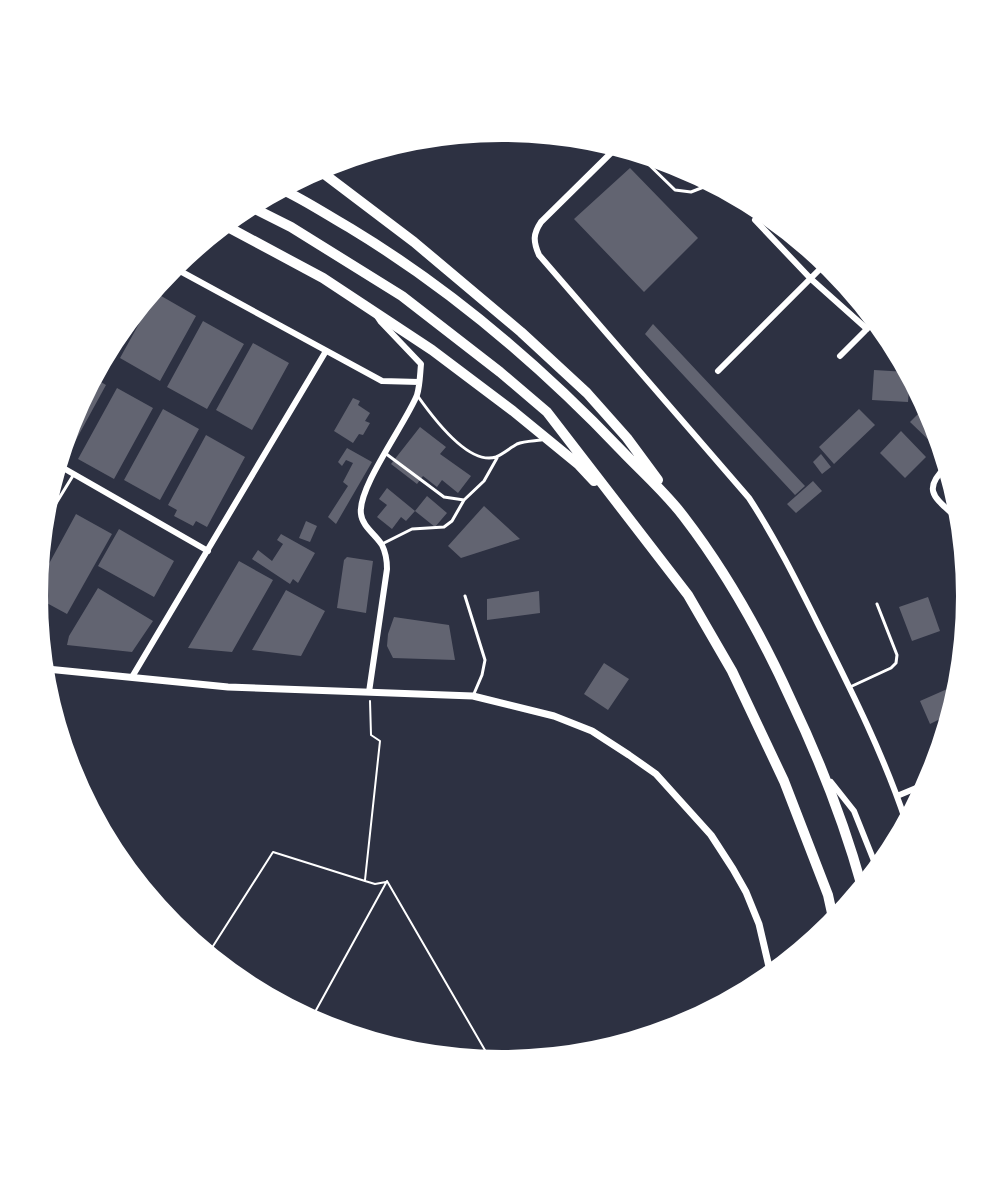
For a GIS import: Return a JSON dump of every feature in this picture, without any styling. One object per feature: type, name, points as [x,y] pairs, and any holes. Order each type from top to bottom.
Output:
[{"type":"highway","points":[[326,175],[414,242],[521,332],[576,383],[627,438],[729,583],[767,648],[826,777],[860,879]]},
{"type":"highway","points":[[289,193],[394,255],[455,299],[531,362],[581,409],[682,514]]},
{"type":"highway","points":[[259,211],[291,227],[402,296],[547,412],[688,595],[732,671],[784,781],[831,911]]},
{"type":"highway","points":[[231,229],[323,278],[432,350],[579,465],[639,529]]},
{"type":"street","points":[[610,154],[541,222],[534,232],[534,245],[539,255],[749,498],[778,545],[850,687],[903,813]]},
{"type":"street","points":[[755,220],[811,279],[867,329]]},
{"type":"street","points":[[718,371],[820,270]]},
{"type":"street","points":[[182,272],[382,381],[419,382]]},
{"type":"street","points":[[369,692],[387,569],[381,544],[361,514],[362,500],[417,395],[421,364],[373,310]]},
{"type":"street","points":[[840,356],[870,326]]},
{"type":"street","points":[[132,677],[326,351]]},
{"type":"street","points":[[65,469],[208,551]]},
{"type":"street","points":[[940,473],[932,487],[934,496],[950,511]]},
{"type":"street","points":[[52,670],[228,687],[473,696],[554,716],[592,731],[656,774],[711,835],[746,892],[759,924],[769,966]]},
{"type":"street","points":[[826,777],[854,811],[874,860]]},
{"type":"street","points":[[897,796],[915,788]]},
{"type":"lane","points":[[648,164],[675,190],[691,192],[704,187]]},
{"type":"lane","points":[[417,395],[436,422],[474,455],[485,459],[497,457],[519,443],[541,440],[553,444]]},
{"type":"lane","points":[[385,453],[444,497],[464,500]]},
{"type":"lane","points":[[381,544],[412,529],[444,527],[452,521],[464,500],[484,481],[497,457]]},
{"type":"lane","points":[[56,504],[74,474]]},
{"type":"lane","points":[[465,596],[485,660],[473,696]]},
{"type":"lane","points":[[850,687],[896,663],[897,655],[877,604]]},
{"type":"path","points":[[365,881],[380,741],[371,735],[369,692]]},
{"type":"path","points":[[212,948],[273,852],[375,884],[387,881]]},
{"type":"path","points":[[315,1012],[387,881]]},
{"type":"path","points":[[387,881],[486,1051]]},
{"type":"building","points":[[630,168],[698,238],[644,292],[574,219]]},
{"type":"building","points":[[159,295],[196,316],[160,381],[120,358],[147,310]]},
{"type":"building","points":[[203,321],[244,344],[207,409],[167,387]]},
{"type":"building","points":[[653,324],[805,486],[795,495],[645,334]]},
{"type":"building","points":[[253,343],[289,363],[252,430],[216,410]]},
{"type":"building","points":[[874,370],[899,372],[909,390],[908,402],[872,400]]},
{"type":"building","points":[[100,381],[106,385],[71,449],[81,421]]},
{"type":"building","points":[[117,388],[153,408],[114,479],[78,459]]},
{"type":"building","points":[[353,398],[370,413],[365,421],[370,423],[363,435],[359,434],[353,443],[334,431]]},
{"type":"building","points":[[163,409],[199,429],[160,500],[124,480]]},
{"type":"building","points":[[859,409],[875,425],[834,464],[819,447]]},
{"type":"building","points":[[919,413],[932,443],[910,422]]},
{"type":"building","points":[[420,427],[446,447],[440,454],[471,476],[458,493],[442,480],[437,487],[423,476],[417,484],[391,464]]},
{"type":"building","points":[[901,431],[926,457],[905,478],[880,453]]},
{"type":"building","points":[[206,435],[245,457],[207,527],[196,521],[193,526],[174,516],[177,510],[168,505]]},
{"type":"building","points":[[347,448],[372,462],[336,524],[328,517],[348,486],[343,482],[353,463],[346,460],[342,466],[338,462]]},
{"type":"building","points":[[821,454],[831,467],[822,474],[813,462]]},
{"type":"building","points":[[813,481],[822,491],[796,513],[787,504]]},
{"type":"building","points":[[387,488],[415,511],[406,521],[401,517],[392,529],[377,517],[387,505],[379,499]]},
{"type":"building","points":[[427,496],[447,513],[435,527],[415,511]]},
{"type":"building","points":[[484,506],[520,539],[461,558],[448,546]]},
{"type":"building","points":[[76,514],[112,534],[67,614],[46,603],[47,567]]},
{"type":"building","points":[[306,521],[317,526],[310,542],[299,538]]},
{"type":"building","points":[[119,529],[174,561],[154,597],[98,566]]},
{"type":"building","points":[[281,534],[315,553],[298,583],[293,579],[290,584],[252,559],[258,550],[272,561],[283,544],[277,540]]},
{"type":"building","points":[[347,557],[373,561],[366,613],[337,608]]},
{"type":"building","points":[[239,561],[273,580],[232,652],[188,648]]},
{"type":"building","points":[[98,588],[153,621],[132,652],[67,645],[69,636]]},
{"type":"building","points":[[286,590],[325,611],[301,656],[252,650]]},
{"type":"building","points":[[539,591],[540,613],[487,620],[487,599]]},
{"type":"building","points":[[928,597],[940,631],[912,641],[899,607]]},
{"type":"building","points":[[394,617],[449,625],[455,660],[393,658],[387,646]]},
{"type":"building","points":[[604,663],[629,679],[608,710],[584,694]]},
{"type":"building","points":[[948,689],[941,719],[930,724],[920,701]]}]
